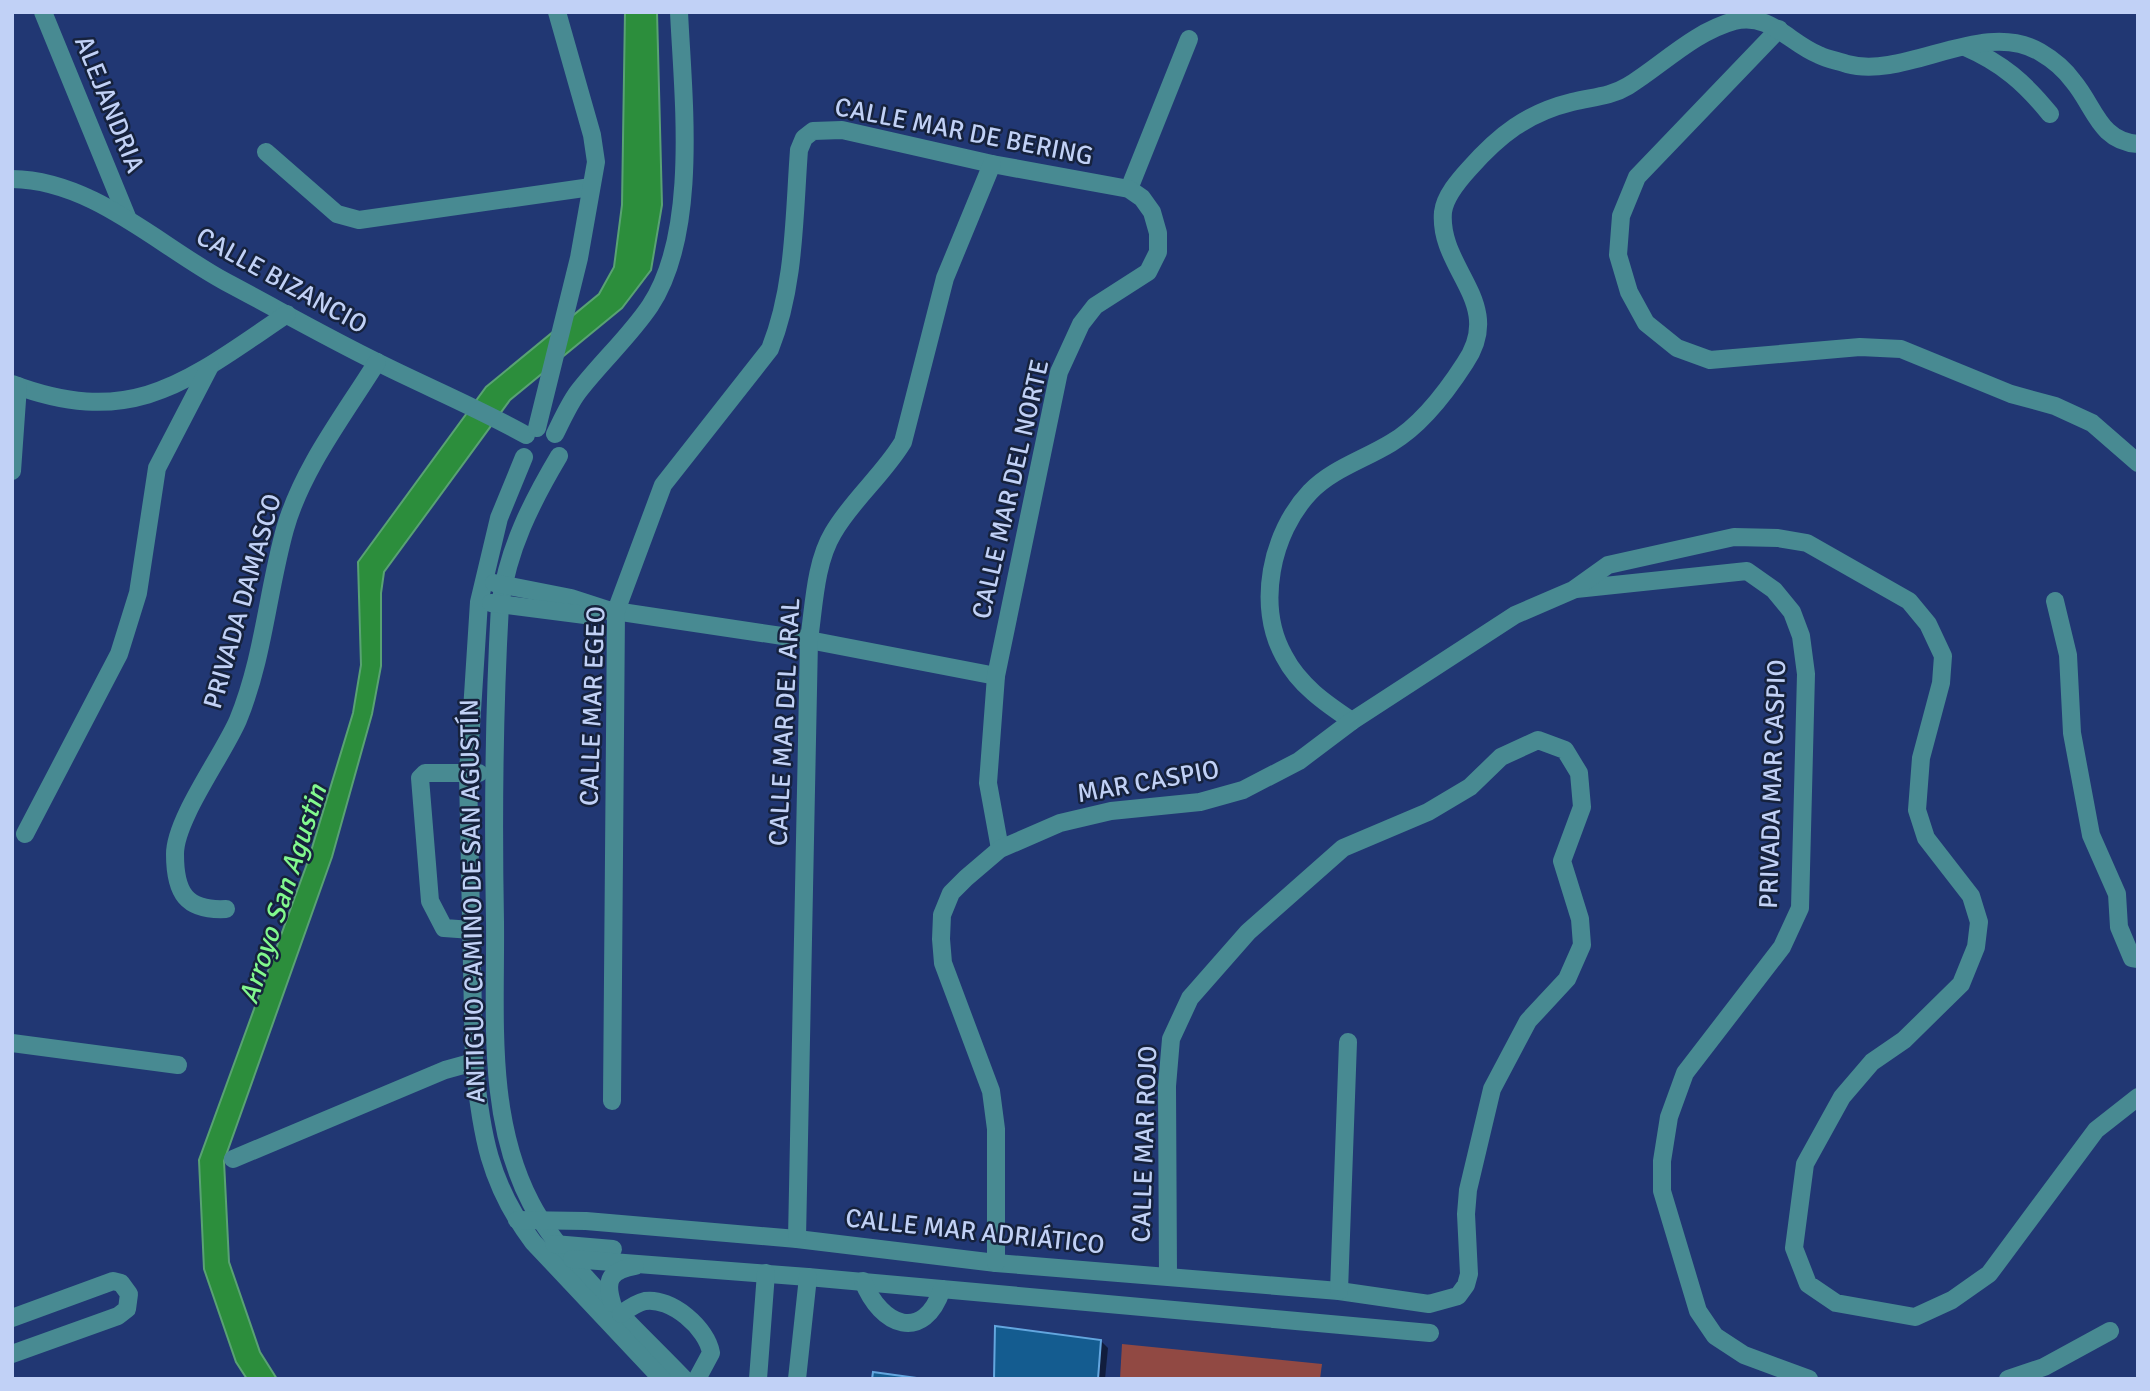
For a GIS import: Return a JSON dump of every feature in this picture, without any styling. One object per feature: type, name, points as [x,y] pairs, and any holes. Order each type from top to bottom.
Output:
[{"type":"street","name":"ALEJANDRIA","points":[[43,12],[127,217]]},
{"type":"street","points":[[539,432],[550,372],[579,258],[596,162],[592,135],[557,12]]},
{"type":"street","points":[[539,432],[559,442],[559,456],[550,465],[540,467],[524,457],[522,446],[576,394],[650,305],[662,283],[673,247],[685,145],[679,12]]},
{"type":"street","points":[[1352,721],[1303,684],[1283,655],[1271,618],[1271,581],[1277,544],[1292,516],[1309,493],[1332,474],[1394,442],[1429,410],[1467,361],[1477,338],[1479,318],[1473,295],[1454,259],[1444,226],[1443,208],[1457,183],[1497,137],[1533,116],[1625,88],[1708,31],[1736,21],[1758,19],[1779,29],[1816,55],[1853,65],[1885,65],[1965,47],[2017,43],[2039,51],[2075,83],[2099,124],[2115,138],[2138,144]]},
{"type":"street","points":[[1779,29],[1637,177],[1621,216],[1618,256],[1629,292],[1646,323],[1677,348],[1710,360],[1860,347],[1901,349],[2092,424],[2138,463]]},
{"type":"street","points":[[1129,189],[1189,38]]},
{"type":"street","points":[[1965,47],[1995,61],[2024,82],[2050,114]]},
{"type":"street","name":"CALLE MAR DE BERING","points":[[799,150],[804,138],[813,131],[842,130],[992,164],[1129,189]]},
{"type":"street","name":"CALLE MAR EGEO","points":[[612,1101],[612,610],[663,485],[770,349],[778,329],[787,283],[799,150]]},
{"type":"street","points":[[266,152],[337,215],[359,220],[591,187]]},
{"type":"street","name":"CALLE MAR DEL ARAL","points":[[797,1239],[809,640],[825,552],[833,533],[892,461],[903,442],[945,278],[992,164]]},
{"type":"street","name":"CALLE BIZANCIO","points":[[12,179],[58,188],[127,217],[187,260],[377,362],[539,432]]},
{"type":"street","name":"CALLE MAR DEL NORTE","points":[[1000,849],[988,783],[996,676],[1059,372],[1081,324],[1095,306],[1148,272],[1158,252],[1158,233],[1152,212],[1142,198],[1129,189]]},
{"type":"street","points":[[12,471],[15,385],[76,403],[102,404],[160,391],[210,366],[287,314]]},
{"type":"street","name":"PRIVADA DAMASCO","points":[[226,909],[197,907],[184,895],[176,870],[176,842],[237,723],[252,682],[263,642],[285,531],[293,506],[308,474],[377,362]]},
{"type":"street","points":[[25,834],[119,654],[138,593],[157,468],[210,366]]},
{"type":"street","name":"ANTIGUO CAMINO DE SAN AGUSTÍN","points":[[559,456],[523,519],[503,585],[500,605],[493,773],[498,1084],[516,1168],[541,1219],[573,1266],[662,1379]]},
{"type":"street","name":"ANTIGUO CAMINO DE SAN AGUSTÍN","points":[[524,457],[499,518],[479,602],[468,773],[474,1062],[485,1148],[499,1188],[533,1242],[573,1266],[684,1379]]},
{"type":"street","points":[[1573,590],[1608,565],[1734,537],[1778,538],[1807,543],[1909,601],[1928,624],[1943,656],[1941,683],[1929,721],[1917,783],[1917,810],[1926,838],[1971,895],[1979,922],[1976,947],[1961,984],[1953,993],[1904,1040],[1872,1062],[1842,1097],[1805,1164],[1794,1248],[1808,1284],[1836,1303],[1915,1317],[1952,1300],[1989,1274],[2096,1130],[2138,1097]]},
{"type":"street","name":"PRIVADA MAR CASPIO","points":[[1573,590],[1747,572],[1774,590],[1792,612],[1801,636],[1806,674],[1800,908],[1782,947],[1685,1073],[1669,1117],[1662,1161],[1662,1191],[1699,1311],[1715,1336],[1744,1355],[1809,1379]]},
{"type":"street","points":[[483,582],[571,598],[612,610],[809,640],[996,676]]},
{"type":"street","name":"MAR CASPIO","points":[[996,1263],[996,1129],[991,1091],[943,963],[942,915],[951,893],[1000,849],[1060,824],[1111,811],[1200,802],[1243,790],[1300,761],[1352,721],[1515,615],[1573,590]]},
{"type":"street","points":[[2055,601],[2068,655],[2072,733],[2091,835],[2117,894],[2119,927],[2126,947],[2132,958],[2138,959]]},
{"type":"street","points":[[479,602],[585,615],[612,610]]},
{"type":"street","name":"CALLE MAR ROJO","points":[[1168,1275],[1168,1074],[1171,1040],[1190,998],[1248,932],[1343,848],[1428,811],[1470,787],[1501,757],[1538,740],[1565,751],[1579,773],[1582,807],[1562,861],[1580,919],[1582,945],[1567,979],[1528,1021],[1492,1090],[1468,1190],[1466,1214],[1469,1274],[1466,1285],[1458,1296],[1445,1301]]},
{"type":"street","points":[[472,930],[444,929],[430,901],[420,778],[425,773],[493,773]]},
{"type":"street","points":[[1339,1291],[1348,1042]]},
{"type":"street","points":[[13,1047],[178,1065]]},
{"type":"street","points":[[233,1159],[445,1070],[474,1062]]},
{"type":"street","name":"CALLE MAR ADRIÁTICO","points":[[517,1220],[541,1219],[797,1239],[996,1263],[1339,1291],[1429,1304],[1445,1301]]},
{"type":"street","points":[[533,1242],[573,1266],[712,1259],[745,1271]]},
{"type":"street","points":[[573,1266],[597,1260],[647,1263],[1430,1333]]},
{"type":"street","points":[[647,1263],[614,1272],[608,1283],[616,1309],[652,1301],[662,1303],[693,1322],[708,1339],[711,1353],[697,1379]]},
{"type":"street","points":[[758,1379],[766,1273]]},
{"type":"street","points":[[797,1379],[808,1276]]},
{"type":"street","points":[[12,1318],[113,1281],[127,1288],[130,1300],[127,1309],[118,1315],[12,1354]]},
{"type":"street","points":[[863,1281],[877,1310],[891,1319],[911,1322],[929,1317],[936,1307],[942,1289]]},
{"type":"street","points":[[2008,1379],[2044,1367],[2110,1331]]},
{"type":"shaded area","points":[[625,12],[657,12],[662,205],[651,270],[622,308],[510,400],[384,572],[381,593],[381,666],[372,714],[332,857],[224,1161],[229,1262],[260,1352],[277,1379],[247,1379],[236,1362],[204,1269],[199,1160],[308,861],[353,713],[361,665],[358,562],[486,387],[599,294],[614,267],[622,205]]},
{"type":"shaded area","points":[[1122,1344],[1322,1364],[1320,1379],[1120,1379]]},
{"type":"building","points":[[995,1326],[1101,1340],[1098,1379],[994,1379]]},
{"type":"building","points":[[873,1372],[924,1379],[872,1379]]},
{"type":"water label","name":"Arroyo San Agustin","points":[[282,894]]}]
